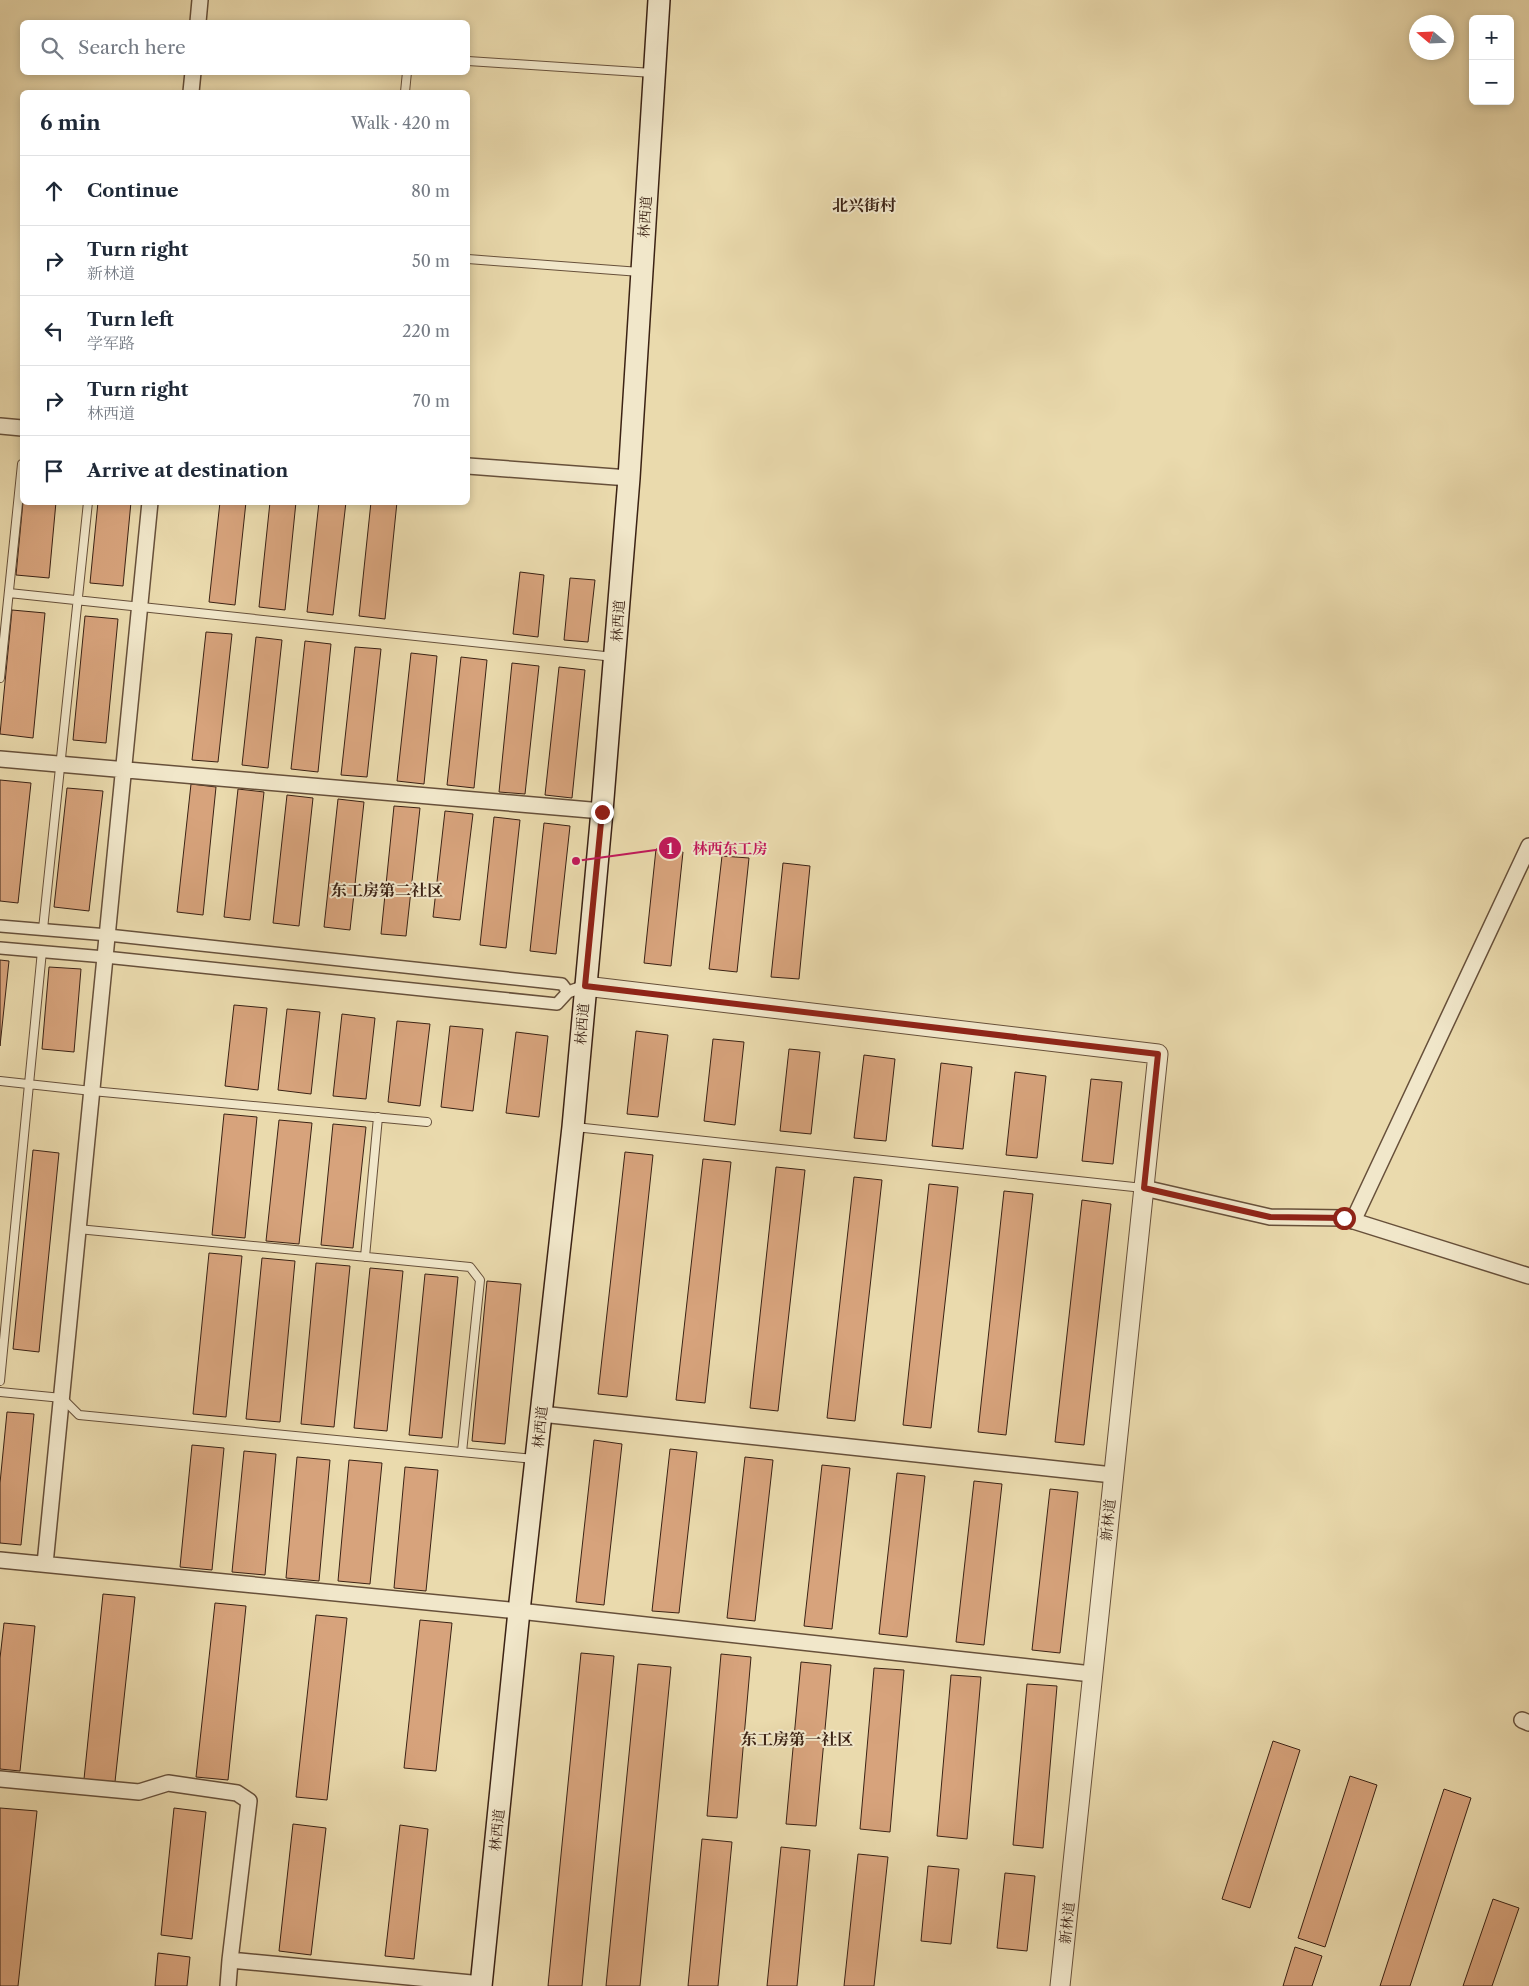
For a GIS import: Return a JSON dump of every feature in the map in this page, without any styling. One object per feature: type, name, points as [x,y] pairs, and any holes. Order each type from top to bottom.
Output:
[{"type":"main road","name":"林西道","points":[[482,1985],[519,1611],[573,1127],[576,989],[602,812],[629,478],[659,0]]},
{"type":"street","points":[[198,20],[200,0]]},
{"type":"street","points":[[191,90],[193,75]]},
{"type":"street","points":[[0,426],[20,428]]},
{"type":"street","points":[[470,466],[629,478]]},
{"type":"street","points":[[45,1564],[150,505]]},
{"type":"street","points":[[0,759],[602,812]]},
{"type":"street","points":[[1354,1221],[1529,846]]},
{"type":"street","points":[[0,926],[108,935],[562,984],[576,989]]},
{"type":"street","points":[[0,948],[105,957],[556,1004],[576,989]]},
{"type":"street","name":"新林道","points":[[576,989],[1158,1054],[1060,1986]]},
{"type":"street","points":[[1144,1188],[1270,1217],[1344,1218],[1529,1276]]},
{"type":"street","points":[[541,1414],[1113,1475]]},
{"type":"street","points":[[0,1560],[519,1611],[1092,1674]]},
{"type":"street","points":[[0,1779],[139,1792],[168,1783],[237,1793],[248,1801],[228,1986]]},
{"type":"street","points":[[230,1960],[482,1985]]},
{"type":"lane","points":[[470,61],[654,73]]},
{"type":"lane","points":[[405,90],[407,75]]},
{"type":"lane","points":[[470,259],[642,272]]},
{"type":"lane","points":[[0,678],[20,484]]},
{"type":"lane","points":[[43,929],[88,505]]},
{"type":"lane","points":[[9,593],[615,657]]},
{"type":"lane","points":[[0,1381],[42,951]]},
{"type":"lane","points":[[0,1081],[427,1122]]},
{"type":"lane","points":[[365,1257],[378,1117]]},
{"type":"lane","points":[[573,1127],[1144,1188]]},
{"type":"lane","points":[[78,1229],[470,1267],[480,1280],[462,1452]]},
{"type":"lane","points":[[0,1392],[62,1398],[78,1415],[536,1459]]},
{"type":"building","points":[[23,505],[56,505],[49,578],[16,575]]},
{"type":"building","points":[[98,505],[131,505],[123,586],[90,583]]},
{"type":"building","points":[[220,505],[246,505],[235,605],[209,602]]},
{"type":"building","points":[[270,505],[296,505],[285,610],[259,607]]},
{"type":"building","points":[[319,505],[346,505],[333,615],[307,612]]},
{"type":"building","points":[[371,505],[397,505],[385,619],[359,616]]},
{"type":"building","points":[[520,572],[544,575],[538,637],[513,634]]},
{"type":"building","points":[[570,578],[595,580],[588,642],[564,640]]},
{"type":"building","points":[[12,610],[45,613],[33,738],[0,734]]},
{"type":"building","points":[[85,616],[118,619],[106,743],[73,740]]},
{"type":"building","points":[[206,632],[232,634],[218,762],[192,760]]},
{"type":"building","points":[[256,637],[282,640],[268,768],[242,765]]},
{"type":"building","points":[[305,641],[331,644],[318,772],[291,769]]},
{"type":"building","points":[[355,647],[381,649],[367,777],[341,775]]},
{"type":"building","points":[[411,653],[437,656],[424,784],[397,781]]},
{"type":"building","points":[[461,657],[487,660],[474,788],[447,785]]},
{"type":"building","points":[[512,663],[539,666],[525,794],[499,792]]},
{"type":"building","points":[[559,667],[585,670],[572,798],[545,795]]},
{"type":"building","points":[[0,780],[31,783],[18,903],[0,901]]},
{"type":"building","points":[[191,784],[216,787],[203,915],[177,912]]},
{"type":"building","points":[[67,788],[103,791],[89,911],[54,907]]},
{"type":"building","points":[[238,789],[264,792],[250,920],[224,917]]},
{"type":"building","points":[[287,795],[313,798],[299,926],[273,923]]},
{"type":"building","points":[[338,799],[364,802],[350,930],[324,927]]},
{"type":"building","points":[[394,806],[420,808],[406,936],[381,934]]},
{"type":"building","points":[[445,811],[473,814],[460,920],[433,917]]},
{"type":"building","points":[[494,817],[520,820],[506,948],[480,945]]},
{"type":"building","points":[[544,823],[570,826],[556,954],[530,951]]},
{"type":"building","points":[[656,849],[683,852],[671,966],[644,963]]},
{"type":"building","points":[[722,856],[749,858],[737,972],[709,969]]},
{"type":"building","points":[[783,863],[810,866],[799,979],[771,977]]},
{"type":"building","points":[[0,960],[9,961],[0,1046]]},
{"type":"building","points":[[49,967],[81,969],[74,1052],[42,1049]]},
{"type":"building","points":[[234,1005],[267,1008],[258,1090],[225,1086]]},
{"type":"building","points":[[287,1009],[320,1012],[311,1094],[278,1090]]},
{"type":"building","points":[[342,1014],[375,1018],[366,1099],[333,1096]]},
{"type":"building","points":[[397,1021],[430,1024],[420,1106],[388,1102]]},
{"type":"building","points":[[450,1026],[483,1029],[473,1111],[441,1107]]},
{"type":"building","points":[[636,1031],[668,1035],[658,1117],[627,1114]]},
{"type":"building","points":[[516,1032],[548,1036],[539,1117],[506,1113]]},
{"type":"building","points":[[713,1039],[744,1042],[735,1125],[704,1121]]},
{"type":"building","points":[[789,1049],[820,1052],[811,1134],[780,1131]]},
{"type":"building","points":[[864,1055],[895,1059],[886,1141],[854,1138]]},
{"type":"building","points":[[941,1063],[972,1067],[963,1149],[932,1146]]},
{"type":"building","points":[[1015,1072],[1046,1076],[1037,1158],[1006,1155]]},
{"type":"building","points":[[1091,1079],[1122,1082],[1113,1164],[1082,1161]]},
{"type":"building","points":[[224,1114],[257,1117],[245,1238],[212,1235]]},
{"type":"building","points":[[279,1120],[312,1123],[299,1244],[266,1241]]},
{"type":"building","points":[[333,1124],[366,1127],[353,1248],[321,1245]]},
{"type":"building","points":[[33,1150],[59,1153],[39,1352],[13,1349]]},
{"type":"building","points":[[625,1152],[653,1155],[627,1397],[598,1394]]},
{"type":"building","points":[[703,1159],[731,1162],[705,1403],[676,1400]]},
{"type":"building","points":[[776,1167],[805,1170],[778,1411],[750,1408]]},
{"type":"building","points":[[854,1177],[882,1180],[855,1421],[827,1418]]},
{"type":"building","points":[[929,1184],[958,1187],[931,1428],[903,1425]]},
{"type":"building","points":[[1004,1191],[1033,1194],[1006,1435],[978,1432]]},
{"type":"building","points":[[1082,1200],[1111,1204],[1084,1445],[1055,1442]]},
{"type":"building","points":[[209,1253],[242,1256],[226,1417],[193,1414]]},
{"type":"building","points":[[262,1258],[295,1261],[280,1422],[246,1419]]},
{"type":"building","points":[[316,1263],[350,1266],[334,1427],[301,1424]]},
{"type":"building","points":[[370,1268],[403,1271],[387,1431],[354,1428]]},
{"type":"building","points":[[425,1274],[458,1277],[442,1438],[409,1435]]},
{"type":"building","points":[[487,1281],[521,1284],[505,1444],[472,1441]]},
{"type":"building","points":[[7,1412],[34,1414],[21,1545],[0,1543],[0,1483]]},
{"type":"building","points":[[594,1440],[622,1444],[604,1605],[576,1602]]},
{"type":"building","points":[[192,1445],[224,1448],[212,1570],[180,1567]]},
{"type":"building","points":[[670,1449],[697,1452],[679,1613],[652,1611]]},
{"type":"building","points":[[244,1451],[276,1454],[265,1575],[232,1572]]},
{"type":"building","points":[[297,1457],[330,1460],[319,1581],[286,1578]]},
{"type":"building","points":[[745,1457],[773,1460],[755,1621],[727,1618]]},
{"type":"building","points":[[349,1460],[382,1463],[370,1584],[338,1581]]},
{"type":"building","points":[[822,1465],[850,1468],[832,1629],[804,1626]]},
{"type":"building","points":[[405,1467],[438,1470],[426,1591],[394,1588]]},
{"type":"building","points":[[897,1473],[925,1476],[907,1637],[879,1634]]},
{"type":"building","points":[[974,1481],[1002,1484],[984,1645],[956,1642]]},
{"type":"building","points":[[1050,1489],[1078,1492],[1060,1653],[1032,1650]]},
{"type":"building","points":[[103,1594],[135,1597],[115,1782],[84,1779]]},
{"type":"building","points":[[215,1603],[246,1606],[228,1780],[196,1777]]},
{"type":"building","points":[[316,1615],[347,1618],[327,1800],[296,1797]]},
{"type":"building","points":[[420,1620],[452,1623],[436,1771],[404,1768]]},
{"type":"building","points":[[4,1623],[35,1626],[20,1771],[0,1769],[0,1658]]},
{"type":"building","points":[[581,1653],[614,1656],[582,1986],[548,1986]]},
{"type":"building","points":[[721,1654],[751,1657],[737,1818],[707,1816]]},
{"type":"building","points":[[801,1662],[831,1665],[816,1826],[786,1824]]},
{"type":"building","points":[[638,1664],[671,1667],[640,1986],[606,1986]]},
{"type":"building","points":[[874,1668],[904,1670],[890,1832],[860,1829]]},
{"type":"building","points":[[951,1675],[981,1677],[967,1839],[937,1836]]},
{"type":"building","points":[[1027,1684],[1057,1686],[1043,1848],[1013,1845]]},
{"type":"building","points":[[1273,1741],[1300,1750],[1250,1908],[1222,1899]]},
{"type":"building","points":[[1350,1776],[1377,1785],[1325,1947],[1298,1938]]},
{"type":"building","points":[[1444,1789],[1471,1798],[1410,1986],[1380,1986]]},
{"type":"building","points":[[0,1808],[37,1811],[18,1986],[0,1986]]},
{"type":"building","points":[[174,1808],[206,1812],[192,1939],[161,1935]]},
{"type":"building","points":[[293,1824],[326,1828],[311,1955],[279,1951]]},
{"type":"building","points":[[400,1825],[428,1829],[414,1959],[385,1956]]},
{"type":"building","points":[[702,1839],[732,1842],[718,1986],[688,1986]]},
{"type":"building","points":[[781,1847],[810,1850],[797,1986],[767,1986]]},
{"type":"building","points":[[858,1854],[888,1857],[874,1986],[844,1986]]},
{"type":"building","points":[[928,1866],[959,1869],[951,1944],[921,1941]]},
{"type":"building","points":[[1005,1873],[1035,1876],[1027,1951],[997,1948]]},
{"type":"building","points":[[1493,1899],[1519,1908],[1492,1986],[1463,1986]]},
{"type":"building","points":[[1295,1947],[1322,1956],[1312,1986],[1283,1986]]},
{"type":"building","points":[[158,1953],[190,1957],[187,1986],[155,1986]]},
{"type":"place","name":"林西东工房","points":[[576,861]]},
{"type":"district","name":"北兴街村","points":[[864,205]]},
{"type":"district","name":"东工房第二社区","points":[[387,890]]},
{"type":"district","name":"东工房第一社区","points":[[797,1739]]},
{"type":"route","points":[[602,812],[585,986],[1158,1054],[1144,1188],[1270,1217],[1344,1218]]}]
